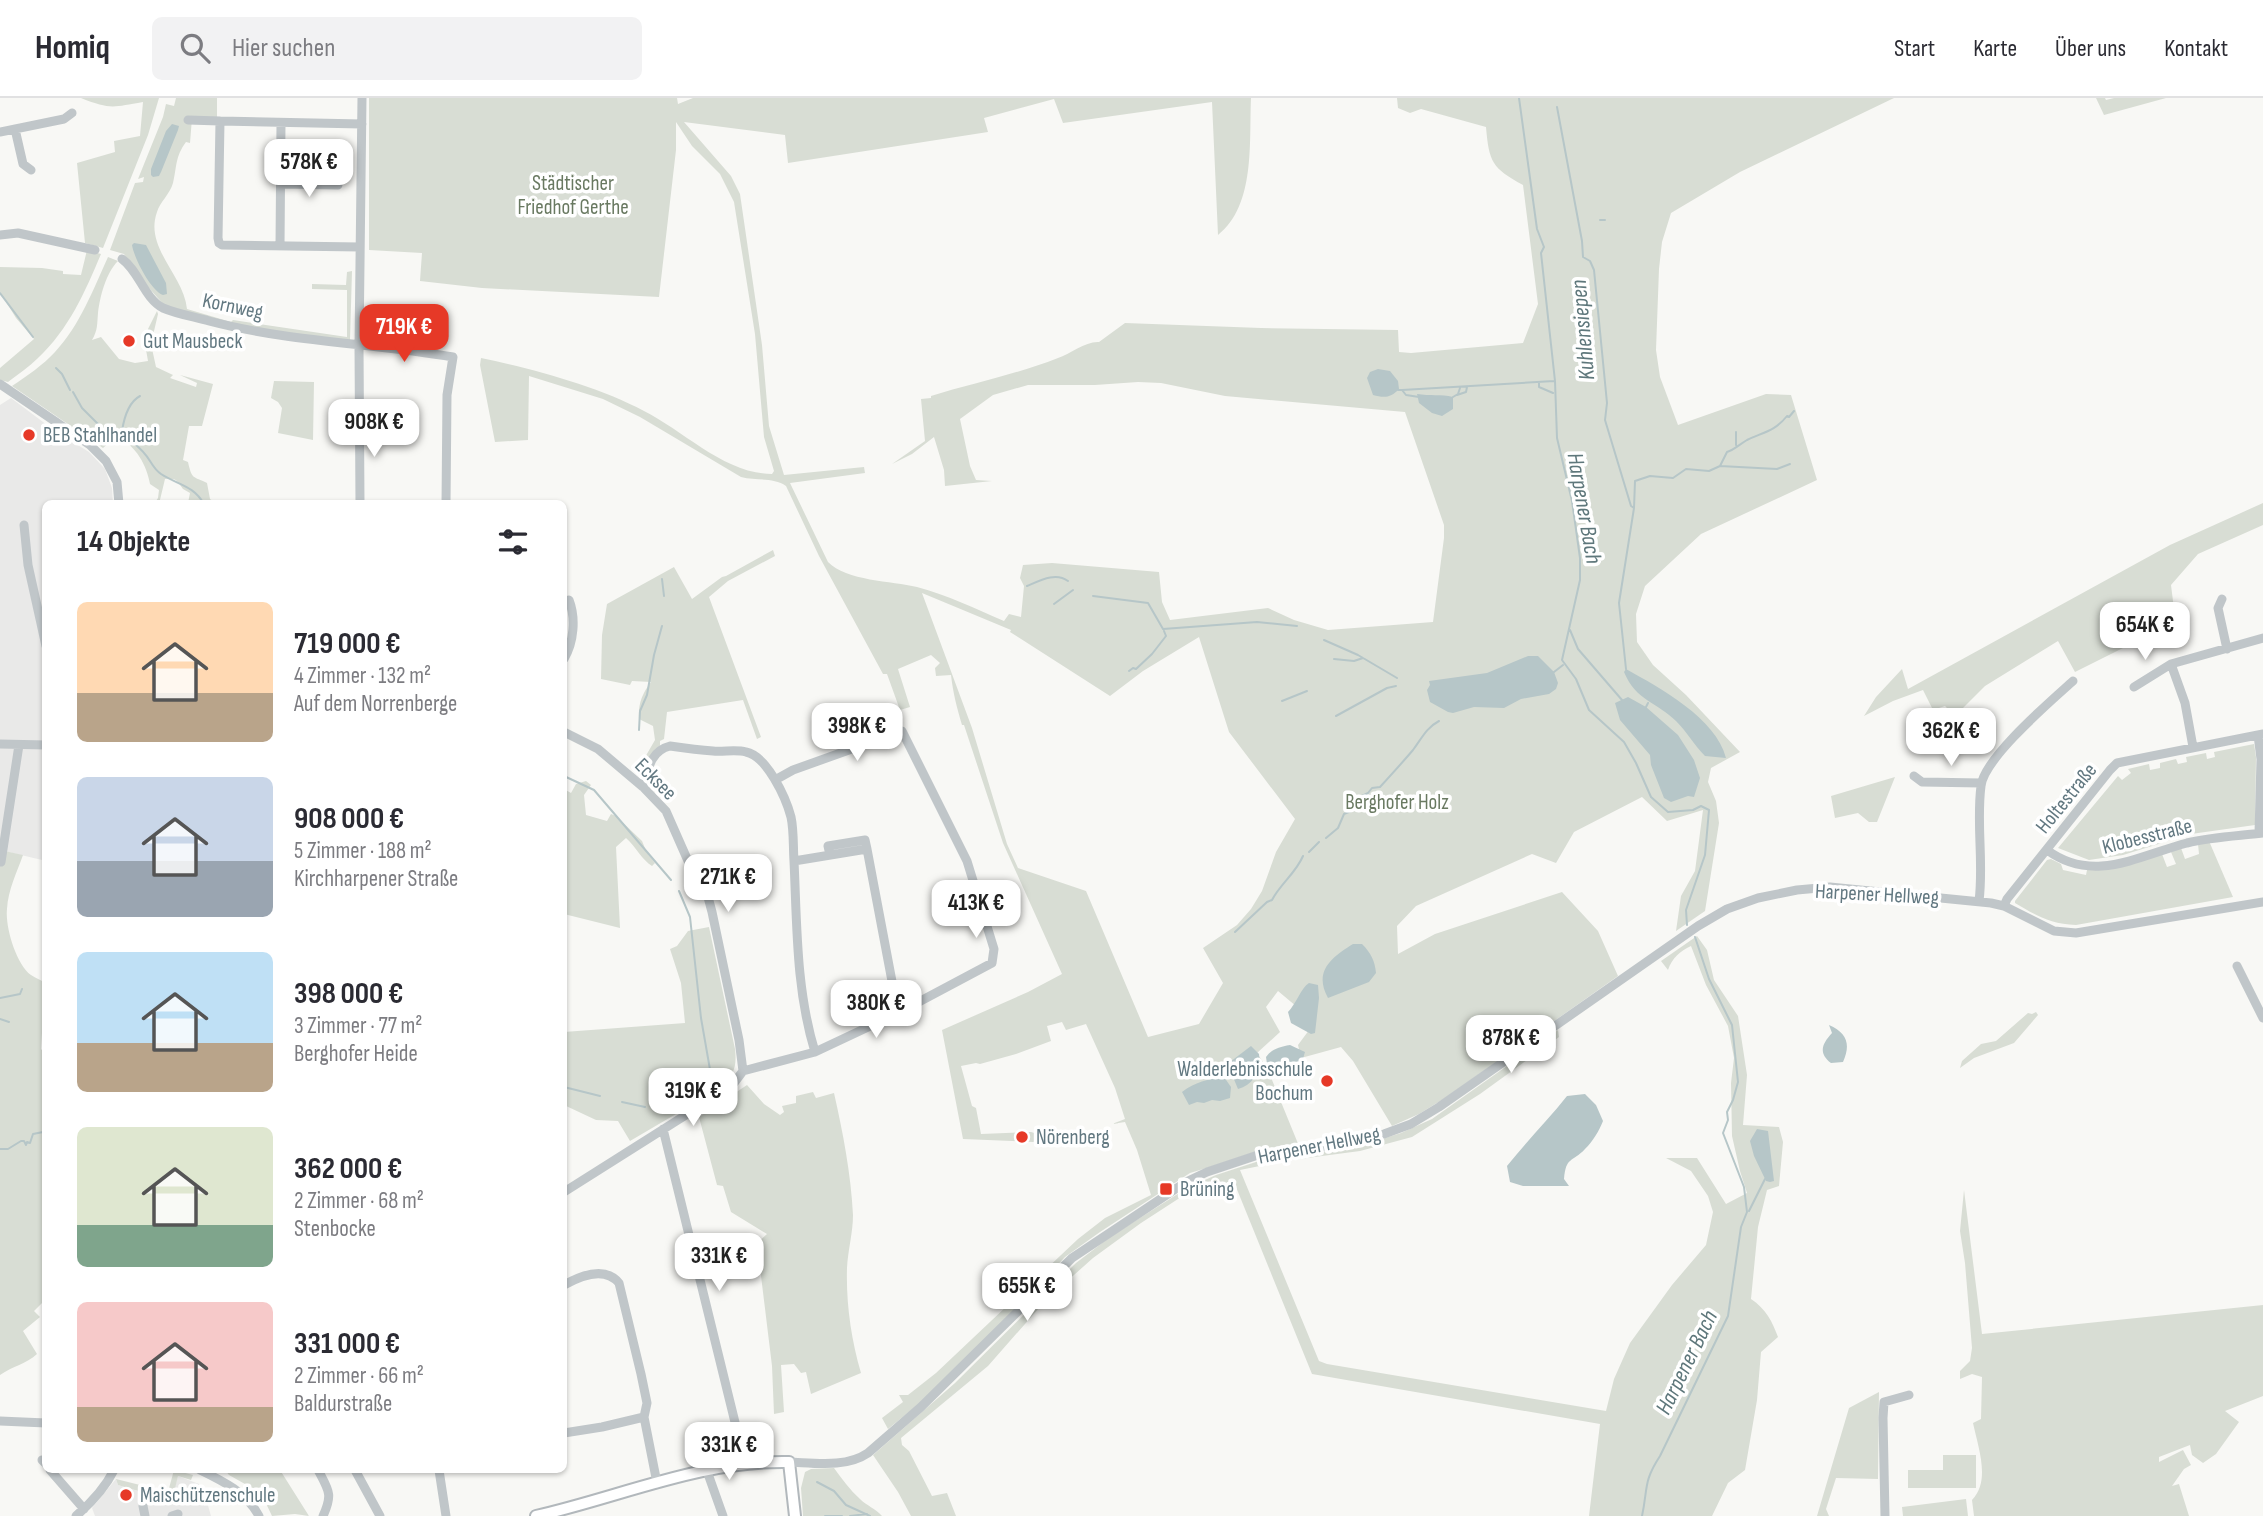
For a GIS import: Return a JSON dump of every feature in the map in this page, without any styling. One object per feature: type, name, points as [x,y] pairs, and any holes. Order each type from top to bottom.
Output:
[{"type":"main road","name":"Harpener Hellweg","points":[[536,1516],[707,1471],[745,1464],[789,1462]]},
{"type":"main road","points":[[789,1462],[795,1516]]},
{"type":"street","points":[[360,500],[362,98]]},
{"type":"street","points":[[0,132],[64,119],[72,113]]},
{"type":"street","points":[[188,120],[362,124]]},
{"type":"street","points":[[220,121],[219,243],[360,247]]},
{"type":"street","points":[[280,246],[281,123]]},
{"type":"street","points":[[15,129],[23,164],[31,170]]},
{"type":"street","points":[[281,184],[338,185]]},
{"type":"street","points":[[0,235],[18,233],[95,250]]},
{"type":"street","name":"Kornweg","points":[[122,259],[162,307],[230,326],[453,357],[447,386],[446,500]]},
{"type":"street","points":[[0,384],[90,445],[106,461],[117,482],[118,500]]},
{"type":"street","points":[[24,525],[28,565],[42,628]]},
{"type":"street","points":[[2222,599],[2218,608],[2227,649]]},
{"type":"street","points":[[567,651],[573,617],[569,600]]},
{"type":"street","points":[[2134,687],[2171,664],[2263,638]]},
{"type":"street","points":[[2171,664],[2185,703],[2193,747]]},
{"type":"street","points":[[1979,901],[1981,783],[1998,754],[2073,681]]},
{"type":"street","points":[[567,1190],[708,1101],[741,1074],[815,1052],[898,1013],[992,963],[994,949],[970,868],[901,731],[775,780]]},
{"type":"street","name":"Ecksee","points":[[567,734],[598,749],[643,787],[669,817],[708,897],[739,1040],[741,1074]]},
{"type":"street","name":"Holtestraße","points":[[2004,906],[2117,763],[2261,734]]},
{"type":"street","name":"Klobesstraße","points":[[2047,850],[2068,863],[2104,867],[2189,843],[2261,833],[2261,734]]},
{"type":"street","points":[[0,744],[42,746]]},
{"type":"street","points":[[1,862],[19,745]]},
{"type":"street","points":[[643,787],[653,757],[663,747],[670,746],[747,752],[762,762],[775,780],[791,819],[800,982],[815,1052]]},
{"type":"street","points":[[1914,776],[1922,782],[1981,783]]},
{"type":"street","points":[[794,861],[867,849],[898,1013]]},
{"type":"street","name":"Harpener Hellweg","points":[[789,1462],[845,1462],[860,1458],[921,1407],[1072,1258],[1186,1182],[1261,1154],[1349,1144],[1410,1124],[1439,1107],[1698,926],[1727,909],[1771,895],[1830,887],[1979,901],[2004,906],[2054,931],[2076,933],[2263,902]]},
{"type":"street","points":[[2237,966],[2263,1018]]},
{"type":"street","points":[[663,1129],[745,1464]]},
{"type":"street","points":[[567,1283],[604,1273],[619,1283],[641,1374],[646,1403],[644,1417],[657,1483]]},
{"type":"street","points":[[1885,1516],[1884,1402],[1909,1395]]},
{"type":"street","points":[[567,1433],[644,1417]]},
{"type":"street","points":[[0,1421],[42,1423]]},
{"type":"street","points":[[707,1471],[723,1516]]},
{"type":"street","points":[[52,1473],[80,1513],[112,1473]]},
{"type":"street","points":[[206,1473],[244,1496],[259,1516]]},
{"type":"street","points":[[320,1473],[330,1493],[323,1516]]},
{"type":"street","points":[[357,1473],[380,1516]]},
{"type":"street","points":[[439,1473],[446,1516]]},
{"type":"shaded area","points":[[172,124],[179,126],[178,130],[159,176],[153,177],[151,169],[166,131]]},
{"type":"shaded area","points":[[132,245],[146,245],[166,283],[167,294],[158,292],[148,281],[136,258]]},
{"type":"shaded area","points":[[1378,369],[1390,371],[1398,381],[1399,389],[1390,396],[1373,395],[1367,378],[1370,372]]},
{"type":"shaded area","points":[[1417,394],[1453,397],[1453,409],[1442,416],[1432,413],[1419,403]]},
{"type":"shaded area","points":[[11,398],[89,452],[105,469],[112,488],[113,500],[42,500],[42,860],[0,850],[0,405]]},
{"type":"shaded area","points":[[1528,656],[1538,656],[1554,672],[1558,683],[1556,689],[1549,694],[1521,699],[1504,708],[1474,707],[1453,713],[1430,702],[1427,690],[1429,681],[1487,673]]},
{"type":"shaded area","points":[[1626,669],[1670,695],[1699,717],[1720,743],[1726,758],[1705,756],[1676,721],[1635,689],[1624,672]]},
{"type":"shaded area","points":[[1628,697],[1646,707],[1678,735],[1694,760],[1700,778],[1694,797],[1688,796],[1671,802],[1664,798],[1651,765],[1650,755],[1620,720],[1615,703]]},
{"type":"shaded area","points":[[1353,944],[1362,944],[1368,951],[1374,961],[1376,973],[1369,982],[1328,998],[1324,988],[1324,972],[1338,954]]},
{"type":"shaded area","points":[[1309,983],[1318,985],[1319,998],[1315,1033],[1311,1034],[1291,1023],[1288,1012]]},
{"type":"shaded area","points":[[1829,1025],[1846,1040],[1847,1050],[1843,1062],[1831,1063],[1824,1056],[1824,1045],[1832,1033]]},
{"type":"shaded area","points":[[1290,1045],[1305,1052],[1302,1062],[1293,1068],[1267,1064],[1266,1057],[1271,1052]]},
{"type":"shaded area","points":[[1251,1046],[1259,1054],[1259,1066],[1252,1080],[1238,1089],[1228,1065]]},
{"type":"shaded area","points":[[1224,1077],[1231,1087],[1230,1098],[1189,1105],[1182,1092],[1202,1082]]},
{"type":"shaded area","points":[[1585,1094],[1596,1105],[1603,1121],[1591,1143],[1568,1163],[1564,1179],[1569,1186],[1523,1186],[1510,1182],[1507,1166],[1522,1148],[1567,1096]]},
{"type":"shaded area","points":[[1757,1129],[1768,1131],[1774,1181],[1766,1181],[1754,1156],[1750,1141]]},
{"type":"shaded area","name":"Maischützenschule","points":[[178,1476],[203,1488],[211,1516],[95,1516],[92,1508],[116,1479],[118,1485],[171,1501]]},
{"type":"green space","points":[[81,98],[159,98],[148,135],[103,248],[85,243],[77,163],[115,152],[114,141],[140,136],[143,102],[112,106]]},
{"type":"green space","points":[[176,98],[217,98],[217,118],[192,118],[190,143],[186,142],[180,152],[173,183],[158,208],[154,225],[160,250],[179,285],[187,309],[231,322],[233,320],[347,337],[347,290],[312,289],[312,284],[346,285],[347,272],[352,271],[348,342],[231,324],[164,305],[124,254],[110,250],[135,183],[143,182],[144,177],[138,179],[166,104],[174,106]]},
{"type":"green space","points":[[369,98],[677,98],[678,104],[693,98],[1251,98],[1250,152],[1245,190],[1230,222],[1218,235],[1212,102],[1063,123],[1054,99],[984,118],[988,132],[788,163],[785,135],[684,122],[731,176],[740,194],[762,345],[769,426],[784,475],[864,467],[865,473],[790,483],[828,562],[836,568],[857,577],[928,590],[1004,621],[1009,614],[1021,617],[1024,586],[1020,578],[1023,565],[1052,563],[1159,572],[1162,602],[1170,620],[1268,608],[1294,620],[1328,630],[1433,622],[1444,525],[1405,412],[1225,396],[1161,383],[1028,385],[993,395],[960,419],[970,466],[976,480],[992,481],[945,486],[944,470],[934,437],[912,454],[892,464],[925,441],[921,399],[1058,358],[1099,342],[1125,323],[1398,330],[1399,352],[1411,353],[1523,343],[1538,304],[1523,185],[1505,174],[1494,163],[1486,127],[1421,109],[1410,113],[1398,108],[1397,98],[1894,98],[1740,172],[1671,213],[1662,242],[1656,350],[1660,377],[1678,425],[1766,394],[1791,395],[1817,480],[1701,534],[1645,586],[1636,614],[1637,642],[1653,665],[1686,695],[1740,752],[1711,768],[1708,782],[1716,801],[1719,823],[1705,911],[1676,931],[1681,896],[1695,871],[1703,810],[1667,821],[1642,797],[1574,832],[1556,863],[1532,854],[1416,906],[1397,926],[1398,954],[1435,934],[1562,892],[1598,931],[1618,976],[1445,1098],[1392,1126],[1353,1061],[1341,1047],[1301,1058],[1298,1045],[1315,1022],[1278,991],[1266,1007],[1280,1032],[1257,1053],[1263,1062],[1277,1068],[1270,1075],[1299,1146],[1273,1148],[1190,1173],[1100,1232],[1065,1257],[932,1393],[888,1429],[882,1418],[903,1402],[899,1395],[908,1395],[936,1373],[1078,1239],[1105,1218],[1151,1195],[1125,1122],[1112,1124],[1125,1119],[1115,1088],[1086,1024],[1066,1030],[1062,1022],[1047,1026],[1051,1041],[980,1064],[961,1066],[972,1106],[976,1108],[981,1134],[1031,1132],[1048,1137],[1033,1142],[963,1139],[942,1030],[1062,974],[1003,843],[962,725],[951,675],[936,676],[935,668],[940,663],[931,655],[898,669],[910,707],[900,710],[887,674],[883,674],[819,556],[786,486],[781,483],[741,477],[640,417],[603,399],[529,376],[528,440],[495,442],[480,365],[481,358],[543,373],[606,394],[659,419],[705,450],[738,467],[772,474],[774,471],[764,437],[755,334],[734,202],[720,174],[692,146],[676,122],[676,150],[659,297],[482,288],[420,281],[422,253],[369,250]],"holes":[[[922,593],[1011,630],[1010,632],[1110,696],[1143,671],[1199,637],[1229,732],[1295,819],[1276,852],[1262,891],[1251,909],[1237,925],[1203,948],[1223,983],[1199,1024],[1148,1037],[1086,891],[1018,868],[1007,844],[972,728]]]},
{"type":"green space","points":[[2096,98],[2106,100],[2166,98],[2104,115]]},
{"type":"green space","points":[[87,250],[101,254],[82,296],[59,335],[31,364],[8,382],[0,380],[0,368],[34,339],[16,318],[0,292],[0,267],[42,268],[63,271],[63,274],[81,275]]},
{"type":"green space","points":[[108,257],[118,261],[104,285],[92,340],[101,337],[119,359],[135,363],[148,361],[145,344],[148,329],[157,311],[151,344],[156,367],[173,375],[170,378],[196,387],[197,383],[180,375],[213,384],[202,426],[189,426],[183,460],[188,462],[194,477],[207,483],[211,500],[189,500],[190,493],[176,481],[165,479],[160,500],[157,500],[159,490],[150,484],[143,463],[124,441],[118,438],[103,448],[12,386],[55,352],[85,307]]},
{"type":"green space","points":[[274,381],[314,382],[313,440],[278,433],[282,408],[271,398]]},
{"type":"green space","points":[[2263,503],[2263,525],[2198,554],[2171,585],[2175,617],[2127,646],[2075,672],[2058,641],[1985,686],[1955,716],[1945,706],[1933,710],[1923,690],[1864,716],[1876,697],[1902,669],[1908,689],[2170,545]]},
{"type":"green space","points":[[773,550],[775,556],[728,581],[709,597],[761,737],[757,739],[743,700],[667,712],[664,739],[660,741],[660,749],[648,764],[644,759],[655,740],[653,726],[639,719],[639,714],[641,699],[651,682],[632,681],[630,685],[601,679],[602,635],[607,604],[674,567],[692,599],[722,577]]},
{"type":"green space","points":[[2254,744],[2255,825],[2191,834],[2123,855],[2089,860],[2058,848],[2118,776],[2122,780],[2131,773],[2128,769],[2149,764],[2150,770],[2160,768],[2160,763],[2176,759],[2178,764],[2187,762],[2186,757],[2206,753],[2207,759],[2215,757],[2214,752]]},
{"type":"green space","points":[[1895,777],[1877,822],[1869,822],[1858,813],[1835,818],[1831,796]]},
{"type":"green space","points":[[586,781],[591,785],[584,795],[586,815],[607,821],[611,814],[616,816],[642,841],[655,863],[652,866],[648,863],[626,838],[616,847],[620,928],[567,915],[567,791],[571,793],[576,784]]},
{"type":"green space","points":[[2209,841],[2233,897],[2076,925],[2044,918],[2015,903],[2047,860],[2061,864],[2063,870],[2086,875],[2087,870],[2109,869],[2162,854],[2167,867],[2176,864],[2171,852],[2181,848],[2185,859],[2199,854],[2198,844]]},
{"type":"green space","points":[[0,850],[23,855],[9,895],[8,925],[21,962],[31,975],[42,981],[42,1303],[34,1311],[40,1317],[23,1331],[37,1354],[0,1375]]},
{"type":"green space","points":[[709,927],[735,1049],[734,1070],[722,1087],[630,1141],[618,1121],[596,1120],[567,1106],[567,1032],[685,1023],[681,983],[670,949],[677,946],[688,931]]},
{"type":"green space","points":[[1697,936],[1707,950],[1714,980],[1738,1016],[1747,1075],[1743,1125],[1779,1127],[1783,1142],[1779,1186],[1767,1190],[1758,1227],[1751,1299],[1768,1316],[1778,1337],[1761,1352],[1757,1400],[1745,1470],[1728,1483],[1712,1516],[1589,1516],[1600,1424],[1312,1374],[1236,1187],[1204,1199],[1195,1188],[1093,1258],[1046,1300],[988,1366],[901,1438],[902,1445],[909,1451],[932,1496],[947,1493],[956,1516],[911,1516],[873,1455],[955,1383],[1076,1263],[1110,1237],[1187,1188],[1216,1175],[1259,1161],[1357,1147],[1401,1133],[1432,1119],[1558,1030],[1559,1037],[1480,1094],[1412,1137],[1360,1151],[1240,1170],[1319,1361],[1606,1411],[1614,1379],[1630,1343],[1672,1285],[1706,1245],[1713,1212],[1708,1196],[1691,1171],[1666,1158],[1697,1158],[1726,1204],[1747,1193],[1732,1136],[1731,1083],[1734,1058],[1728,1026],[1706,985],[1691,946],[1677,955],[1668,970],[1661,961]]},
{"type":"green space","points":[[2036,1012],[2038,1015],[2014,1043],[1974,1058],[1960,1068],[1962,1061],[1981,1044],[1996,1041],[2028,1013]]},
{"type":"green space","points":[[747,1085],[764,1104],[780,1115],[784,1112],[782,1106],[796,1103],[796,1096],[813,1092],[816,1098],[834,1093],[852,1200],[853,1221],[847,1268],[847,1294],[861,1373],[811,1394],[806,1372],[801,1373],[794,1364],[781,1365],[784,1412],[774,1414],[772,1366],[757,1243],[767,1234],[731,1212],[723,1186],[717,1185],[699,1117]]},
{"type":"green space","points":[[1964,1190],[1982,1334],[2263,1305],[2263,1396],[2225,1411],[2239,1422],[2216,1454],[2203,1463],[2192,1455],[2190,1445],[2159,1457],[2159,1462],[2183,1450],[2191,1465],[2184,1469],[2172,1486],[2179,1484],[2189,1516],[1974,1516],[1972,1500],[1981,1483],[1982,1463],[1973,1423],[1981,1419],[1982,1377],[1972,1374],[1960,1379],[1960,1371],[1970,1361],[1972,1348],[1960,1231]]},
{"type":"green space","points":[[1879,1392],[1878,1479],[1836,1478],[1826,1509],[1829,1516],[1817,1516],[1849,1408]]},
{"type":"green space","points":[[1943,1455],[1976,1455],[1976,1488],[1908,1488],[1908,1470],[1943,1470]]},
{"type":"green space","points":[[834,1468],[856,1496],[882,1516],[803,1516],[801,1488],[805,1472],[811,1469]]},
{"type":"green space","points":[[173,1473],[193,1475],[191,1480],[178,1476],[172,1501],[118,1485],[116,1479],[168,1492]]},
{"type":"green space","points":[[227,1473],[282,1473],[309,1516],[272,1516],[261,1493]]},
{"type":"green space","points":[[1966,1499],[1968,1516],[1903,1516],[1902,1507]]},
{"type":"waterway","name":"Harpener Bach","points":[[1519,98],[1537,229],[1544,247],[1541,253],[1555,381],[1557,438],[1572,501],[1580,558],[1580,580],[1562,660],[1576,679],[1589,710],[1624,742],[1651,797],[1668,812],[1693,810],[1701,806],[1709,810],[1705,855],[1686,910],[1687,925]]},
{"type":"waterway","name":"Kuhlensiepen","points":[[1557,107],[1583,257],[1590,261],[1594,270],[1607,403],[1605,420],[1631,506],[1634,508]]},
{"type":"waterway","points":[[1600,220],[1605,220]]},
{"type":"waterway","points":[[0,293],[33,337]]},
{"type":"waterway","points":[[56,368],[70,390]]},
{"type":"waterway","points":[[1402,390],[1554,381]]},
{"type":"waterway","points":[[1539,383],[1539,387],[1553,393]]},
{"type":"waterway","points":[[1457,395],[1466,392],[1467,387]]},
{"type":"waterway","points":[[1453,397],[1458,394],[1460,388]]},
{"type":"waterway","points":[[1398,390],[1402,390],[1406,395],[1419,397]]},
{"type":"waterway","points":[[73,392],[82,408],[104,430],[120,431],[142,451],[158,472],[190,489],[201,500]]},
{"type":"waterway","points":[[122,431],[128,411],[140,396]]},
{"type":"waterway","points":[[1626,669],[1619,603],[1634,508],[1635,481],[1650,476],[1673,478],[1686,469],[1709,471],[1720,466],[1727,452],[1774,428],[1794,411]]},
{"type":"waterway","points":[[1736,432],[1736,445]]},
{"type":"waterway","points":[[1720,466],[1777,469],[1790,464]]},
{"type":"waterway","points":[[1027,586],[1053,577],[1068,581]]},
{"type":"waterway","points":[[662,579],[664,596]]},
{"type":"waterway","points":[[1054,604],[1073,590]]},
{"type":"waterway","points":[[1093,596],[1148,603],[1163,629],[1257,622],[1297,626]]},
{"type":"waterway","points":[[639,730],[640,711],[647,695],[662,626]]},
{"type":"waterway","points":[[1570,630],[1578,649],[1622,700]]},
{"type":"waterway","points":[[1129,671],[1136,669],[1152,654],[1166,636],[1164,631]]},
{"type":"waterway","points":[[1324,640],[1358,655],[1397,678]]},
{"type":"waterway","points":[[1334,659],[1354,661],[1363,658]]},
{"type":"waterway","points":[[1554,672],[1563,665]]},
{"type":"waterway","points":[[1336,716],[1387,688],[1396,686]]},
{"type":"waterway","points":[[1282,701],[1307,691]]},
{"type":"waterway","points":[[1646,707],[1648,703]]},
{"type":"waterway","points":[[1326,838],[1338,828],[1344,814],[1351,811],[1372,788],[1380,787],[1427,730],[1439,721]]},
{"type":"waterway","points":[[567,777],[594,790],[671,880]]},
{"type":"waterway","points":[[1309,852],[1319,842]]},
{"type":"waterway","points":[[1235,932],[1272,900],[1303,856]]},
{"type":"waterway","points":[[679,891],[690,917],[701,1018],[712,1081]]},
{"type":"waterway","name":"Harpener Bach","points":[[1642,1516],[1651,1472],[1728,1316],[1741,1227],[1747,1212],[1744,1187],[1723,1133],[1738,1082],[1732,1025],[1709,979],[1695,937]]},
{"type":"waterway","points":[[0,998],[20,994],[22,989]]},
{"type":"waterway","points":[[0,1019],[9,1022]]},
{"type":"waterway","points":[[567,1088],[600,1096]]},
{"type":"waterway","points":[[692,1093],[699,1093]]},
{"type":"waterway","points":[[652,1106],[666,1104],[684,1096]]},
{"type":"waterway","points":[[622,1102],[645,1107]]},
{"type":"waterway","points":[[0,1149],[8,1149],[21,1141],[26,1145],[27,1142],[30,1143],[33,1134],[42,1132]]},
{"type":"waterway","points":[[1749,1211],[1765,1179]]},
{"type":"waterway","points":[[817,1482],[834,1491],[846,1505],[870,1516]]},
{"type":"waterway","points":[[850,1516],[867,1514]]},
{"type":"waterway","points":[[825,1516],[842,1516]]},
{"type":"place","name":"Gut Mausbeck","points":[[129,341]]},
{"type":"place","name":"BEB Stahlhandel","points":[[29,435]]},
{"type":"place","name":"Walderlebnisschule Bochum","points":[[1327,1081]]},
{"type":"place","name":"Nörenberg","points":[[1022,1137]]},
{"type":"place","name":"Brüning","points":[[1166,1189]]},
{"type":"place","name":"Maischützenschule","points":[[126,1495]]},
{"type":"park label","name":"Städtischer Friedhof Gerthe","points":[[573,195]]},
{"type":"park label","name":"Berghofer Holz","points":[[1397,802]]}]
